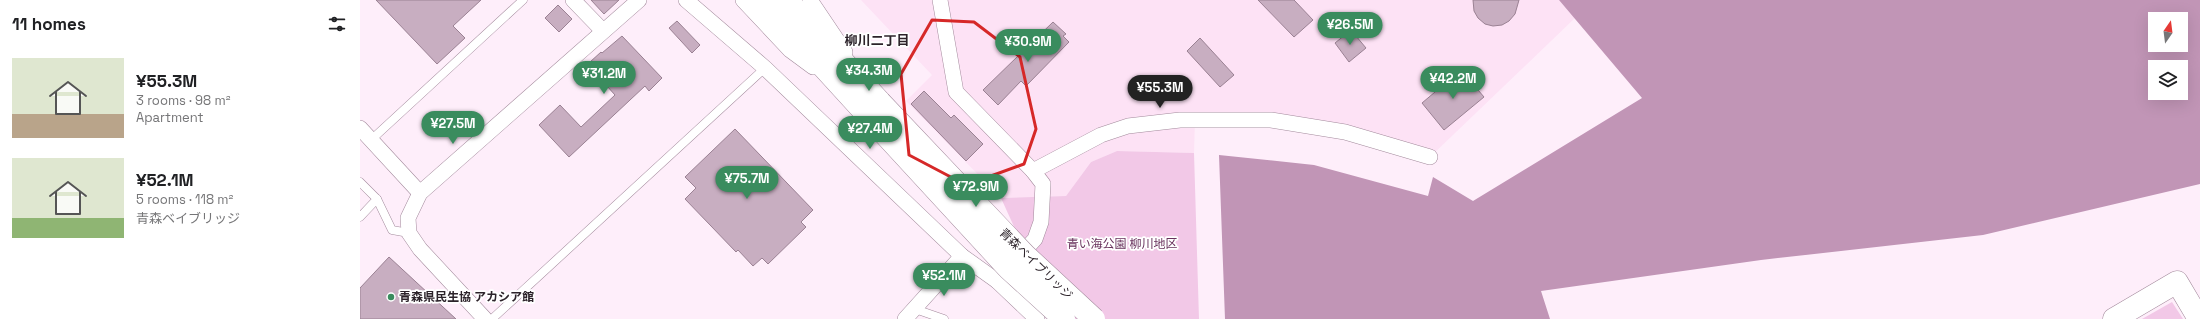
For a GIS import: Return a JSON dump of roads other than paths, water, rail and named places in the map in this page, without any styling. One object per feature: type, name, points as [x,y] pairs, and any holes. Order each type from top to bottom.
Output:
[{"type":"street","points":[[573,0],[603,31]]},
{"type":"street","points":[[485,319],[420,249],[409,233],[408,218],[420,193],[639,0]]},
{"type":"street","points":[[686,0],[765,68],[962,256],[997,281],[1037,319]]},
{"type":"street","points":[[743,0],[790,50],[844,90],[872,102]]},
{"type":"street","points":[[762,0],[844,90]]},
{"type":"street","points":[[787,0],[872,102]]},
{"type":"street","points":[[810,0],[872,102]]},
{"type":"street","points":[[940,0],[956,92],[1044,184],[1041,222],[1035,239],[997,281]]},
{"type":"street","name":"青森ベイブリッジ","points":[[872,102],[1008,268],[1064,319]]},
{"type":"street","name":"青森ベイブリッジ","points":[[872,102],[1025,255],[1094,319]]},
{"type":"street","points":[[1033,171],[1100,135],[1128,126],[1180,120],[1271,120],[1345,132],[1430,157]]},
{"type":"street","points":[[360,128],[420,193]]},
{"type":"street","points":[[910,314],[962,256]]},
{"type":"street","points":[[2114,319],[2177,282],[2200,319]]},
{"type":"lane","points":[[371,140],[523,0]]},
{"type":"lane","points":[[492,319],[765,68]]},
{"type":"lane","points":[[360,182],[377,199],[392,230],[409,233]]},
{"type":"lane","points":[[360,217],[377,199]]},
{"type":"lane","points":[[910,314],[944,319]]},
{"type":"place","name":"青森県民生協 アカシア館","points":[[391,297]]},
{"type":"district","name":"柳川二丁目","points":[[877,40]]},
{"type":"park label","name":"青い海公園 柳川地区","points":[[1122,244]]}]
